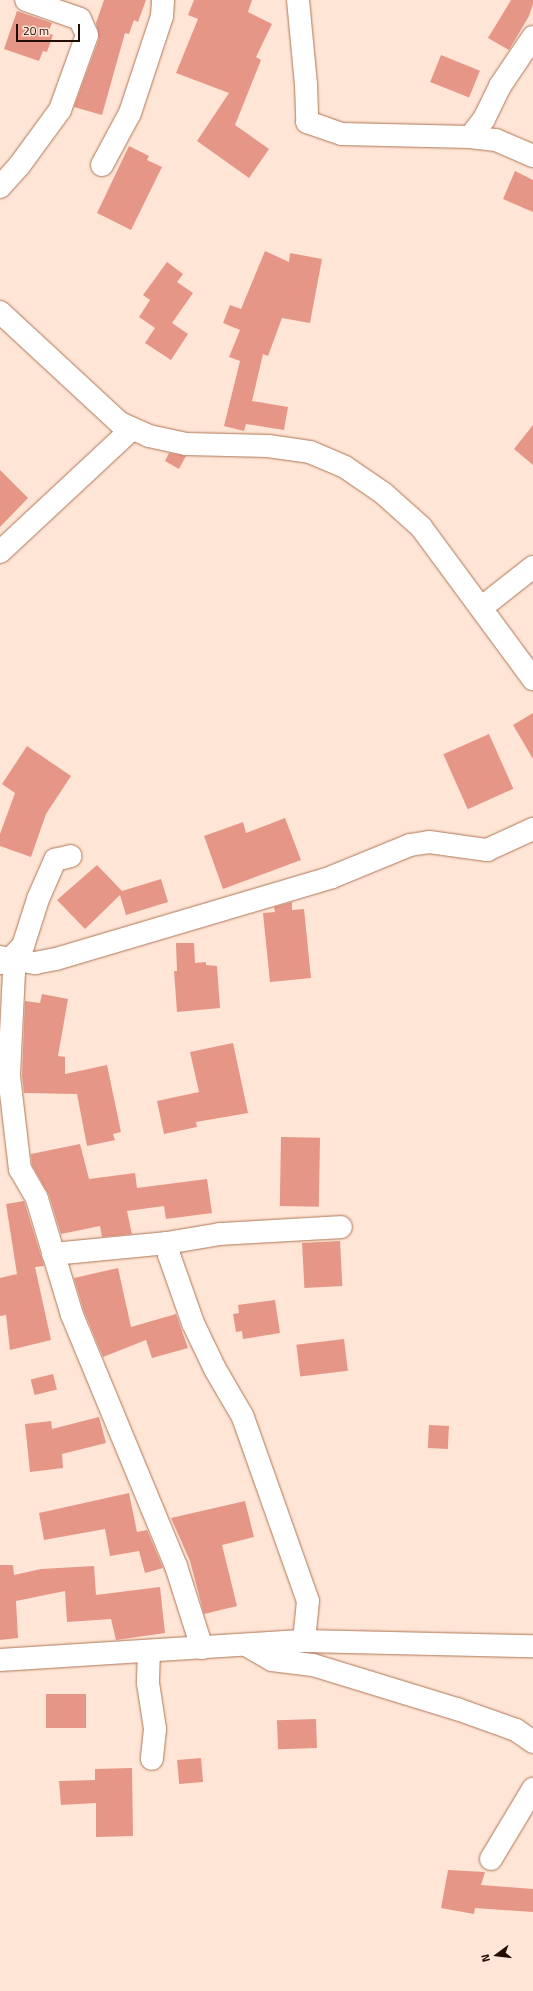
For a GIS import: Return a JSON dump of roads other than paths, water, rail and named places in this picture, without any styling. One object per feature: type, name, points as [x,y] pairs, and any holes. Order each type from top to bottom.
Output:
[{"type":"street","points":[[0,187],[19,166],[60,110],[87,34],[80,19],[26,0]]},
{"type":"street","points":[[102,165],[130,113],[162,16],[163,0]]},
{"type":"street","points":[[298,0],[306,84],[306,122],[342,134],[470,137],[496,140],[533,156]]},
{"type":"street","points":[[470,137],[484,119],[500,86],[533,37]]},
{"type":"street","points":[[0,312],[120,423],[132,429],[149,436],[186,444],[268,446],[310,452],[345,467],[383,493],[421,527],[533,679]]},
{"type":"street","points":[[0,552],[132,429]]},
{"type":"street","points":[[481,608],[533,567]]},
{"type":"street","points":[[3,960],[35,963],[56,959],[332,877],[410,846],[429,842],[487,850],[533,829]]},
{"type":"street","points":[[3,960],[23,946],[38,899],[55,860],[71,856]]},
{"type":"street","points":[[3,960],[14,972],[9,1076],[20,1169],[37,1200],[72,1314],[176,1566],[202,1648]]},
{"type":"street","points":[[53,1254],[167,1243],[220,1234],[341,1226]]},
{"type":"street","points":[[167,1243],[193,1323],[215,1369],[243,1417],[308,1601],[304,1641]]},
{"type":"street","points":[[0,1660],[304,1641],[533,1646]]},
{"type":"street","points":[[246,1645],[272,1660],[314,1665],[457,1709],[516,1730],[533,1742]]},
{"type":"street","points":[[149,1651],[148,1683],[155,1729],[152,1759]]},
{"type":"street","points":[[491,1859],[533,1789]]}]
